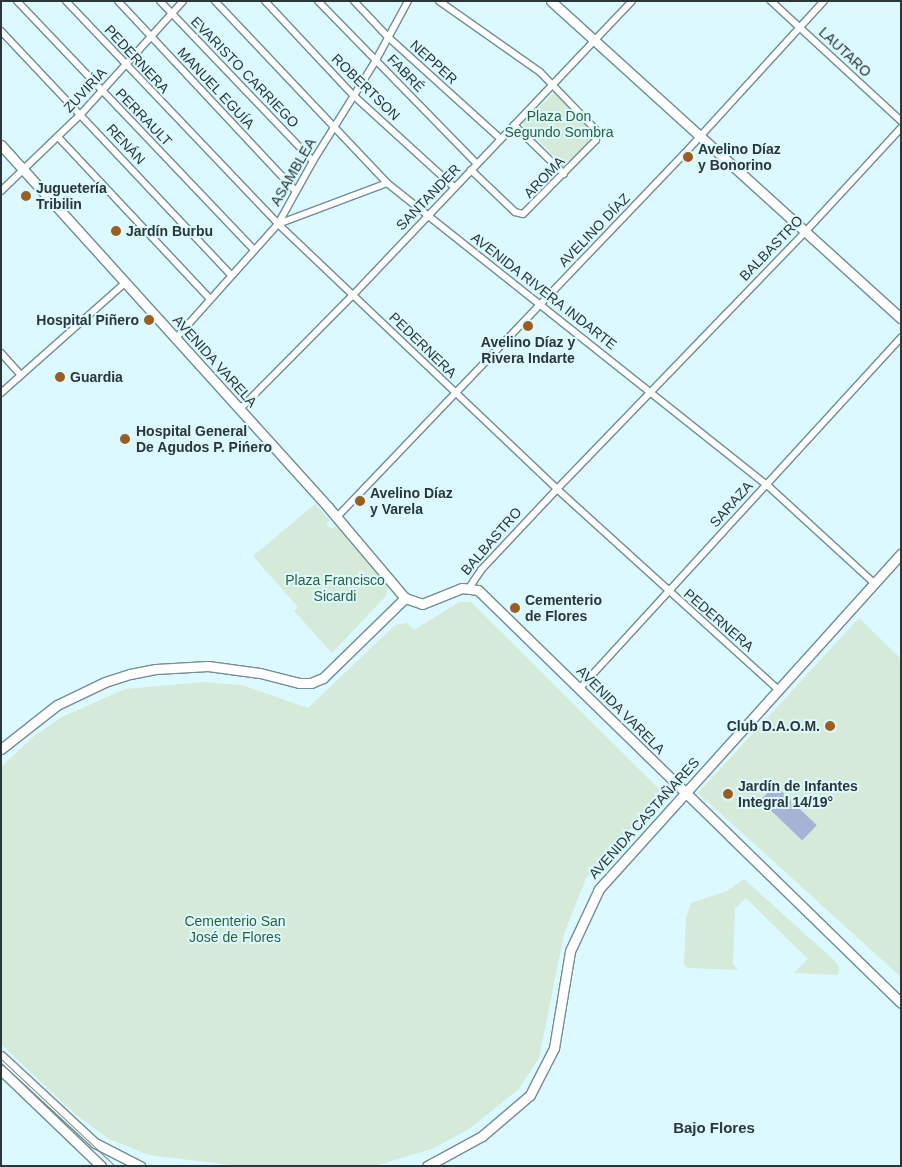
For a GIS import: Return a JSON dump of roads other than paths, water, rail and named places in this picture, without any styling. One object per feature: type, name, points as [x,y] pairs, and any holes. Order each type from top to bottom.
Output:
[{"type":"main road","points":[[551,1],[901,318]]},
{"type":"main road","name":"AVENIDA VARELA","points":[[1,145],[337,517],[405,598]]},
{"type":"main road","name":"AVENIDA CASTAÑARES","points":[[427,1166],[457,1152],[501,1123],[539,1082],[554,1048],[566,965],[588,908],[611,872],[901,554]]},
{"type":"main road","name":"AVENIDA VARELA","points":[[469,588],[478,590],[901,1003]]},
{"type":"main road","name":"BALBASTRO","points":[[405,598],[412,603],[427,603],[469,588]]},
{"type":"main road","points":[[1,749],[57,705],[97,686],[130,674],[173,667],[208,666],[260,673],[298,683],[311,683],[323,678],[405,598]]},
{"type":"main road","points":[[1,1056],[95,1143],[140,1166]]},
{"type":"main road","points":[[1,1070],[100,1166]]},
{"type":"street","name":"PERRAULT","points":[[17,1],[253,249]]},
{"type":"street","name":"PEDERNERA","points":[[66,1],[278,224],[668,592],[779,690]]},
{"type":"street","name":"MANUEL EGUÍA","points":[[118,1],[296,191]]},
{"type":"street","name":"EVARISTO CARRIEGO","points":[[160,1],[312,161]]},
{"type":"street","name":"ZUVIRÍA","points":[[1,191],[81,114],[184,1]]},
{"type":"street","name":"AVENIDA RIVERA INDARTE","points":[[215,1],[387,184],[541,303],[766,484],[874,583]]},
{"type":"street","name":"ROBERTSON","points":[[265,1],[353,95],[454,187]]},
{"type":"street","name":"FABRÉ","points":[[318,1],[476,163]]},
{"type":"street","name":"NEPPER","points":[[354,1],[388,37],[501,138]]},
{"type":"street","name":"ASAMBLEA","points":[[176,338],[253,249],[278,224],[312,161],[376,60],[408,1]]},
{"type":"street","points":[[438,1],[554,84]]},
{"type":"street","name":"SANTANDER","points":[[240,409],[353,296],[476,163],[596,41],[632,1]]},
{"type":"street","name":"LAUTARO","points":[[771,1],[901,121]]},
{"type":"street","name":"AVELINO DÍAZ","points":[[337,517],[824,1]]},
{"type":"street","name":"RENÁN","points":[[1,31],[231,275]]},
{"type":"street","name":"AROMA","points":[[471,170],[515,212],[523,214],[564,174],[596,140],[598,131],[554,84]]},
{"type":"street","points":[[514,125],[564,174]]},
{"type":"street","name":"BALBASTRO","points":[[469,588],[481,570],[557,488],[806,231],[901,128]]},
{"type":"street","points":[[58,137],[210,299]]},
{"type":"street","points":[[278,224],[387,184]]},
{"type":"street","points":[[1,393],[126,282]]},
{"type":"street","name":"SARAZA","points":[[580,688],[901,338]]},
{"type":"street","points":[[1,353],[21,375]]},
{"type":"water","points":[[775,785],[817,825],[802,840],[760,800]]},
{"type":"tram line","points":[[1,1059],[115,1166]]},
{"type":"place","name":"Avelino Díaz y Bonorino","points":[[688,157]]},
{"type":"place","name":"Juguetería Tribilin","points":[[26,196]]},
{"type":"place","name":"Jardín Burbu","points":[[116,231]]},
{"type":"place","name":"Hospital Piñero","points":[[149,320]]},
{"type":"place","name":"Avelino Díaz y Rivera Indarte","points":[[528,326]]},
{"type":"place","name":"Guardia","points":[[60,377]]},
{"type":"place","name":"Hospital General De Agudos P. Pińero","points":[[125,439]]},
{"type":"place","name":"Avelino Díaz y Varela","points":[[360,501]]},
{"type":"place","name":"Cementerio de Flores","points":[[515,608]]},
{"type":"place","name":"Club D.A.O.M.","points":[[830,726]]},
{"type":"place","name":"Jardín de Infantes Integral 14/19°","points":[[728,794]]},
{"type":"district","name":"Bajo Flores","points":[[714,1128]]},
{"type":"park label","name":"Plaza Don Segundo Sombra","points":[[559,124]]},
{"type":"park label","name":"Plaza Francisco Sicardi","points":[[335,588]]},
{"type":"park label","name":"Cementerio San José de Flores","points":[[235,930]]}]
